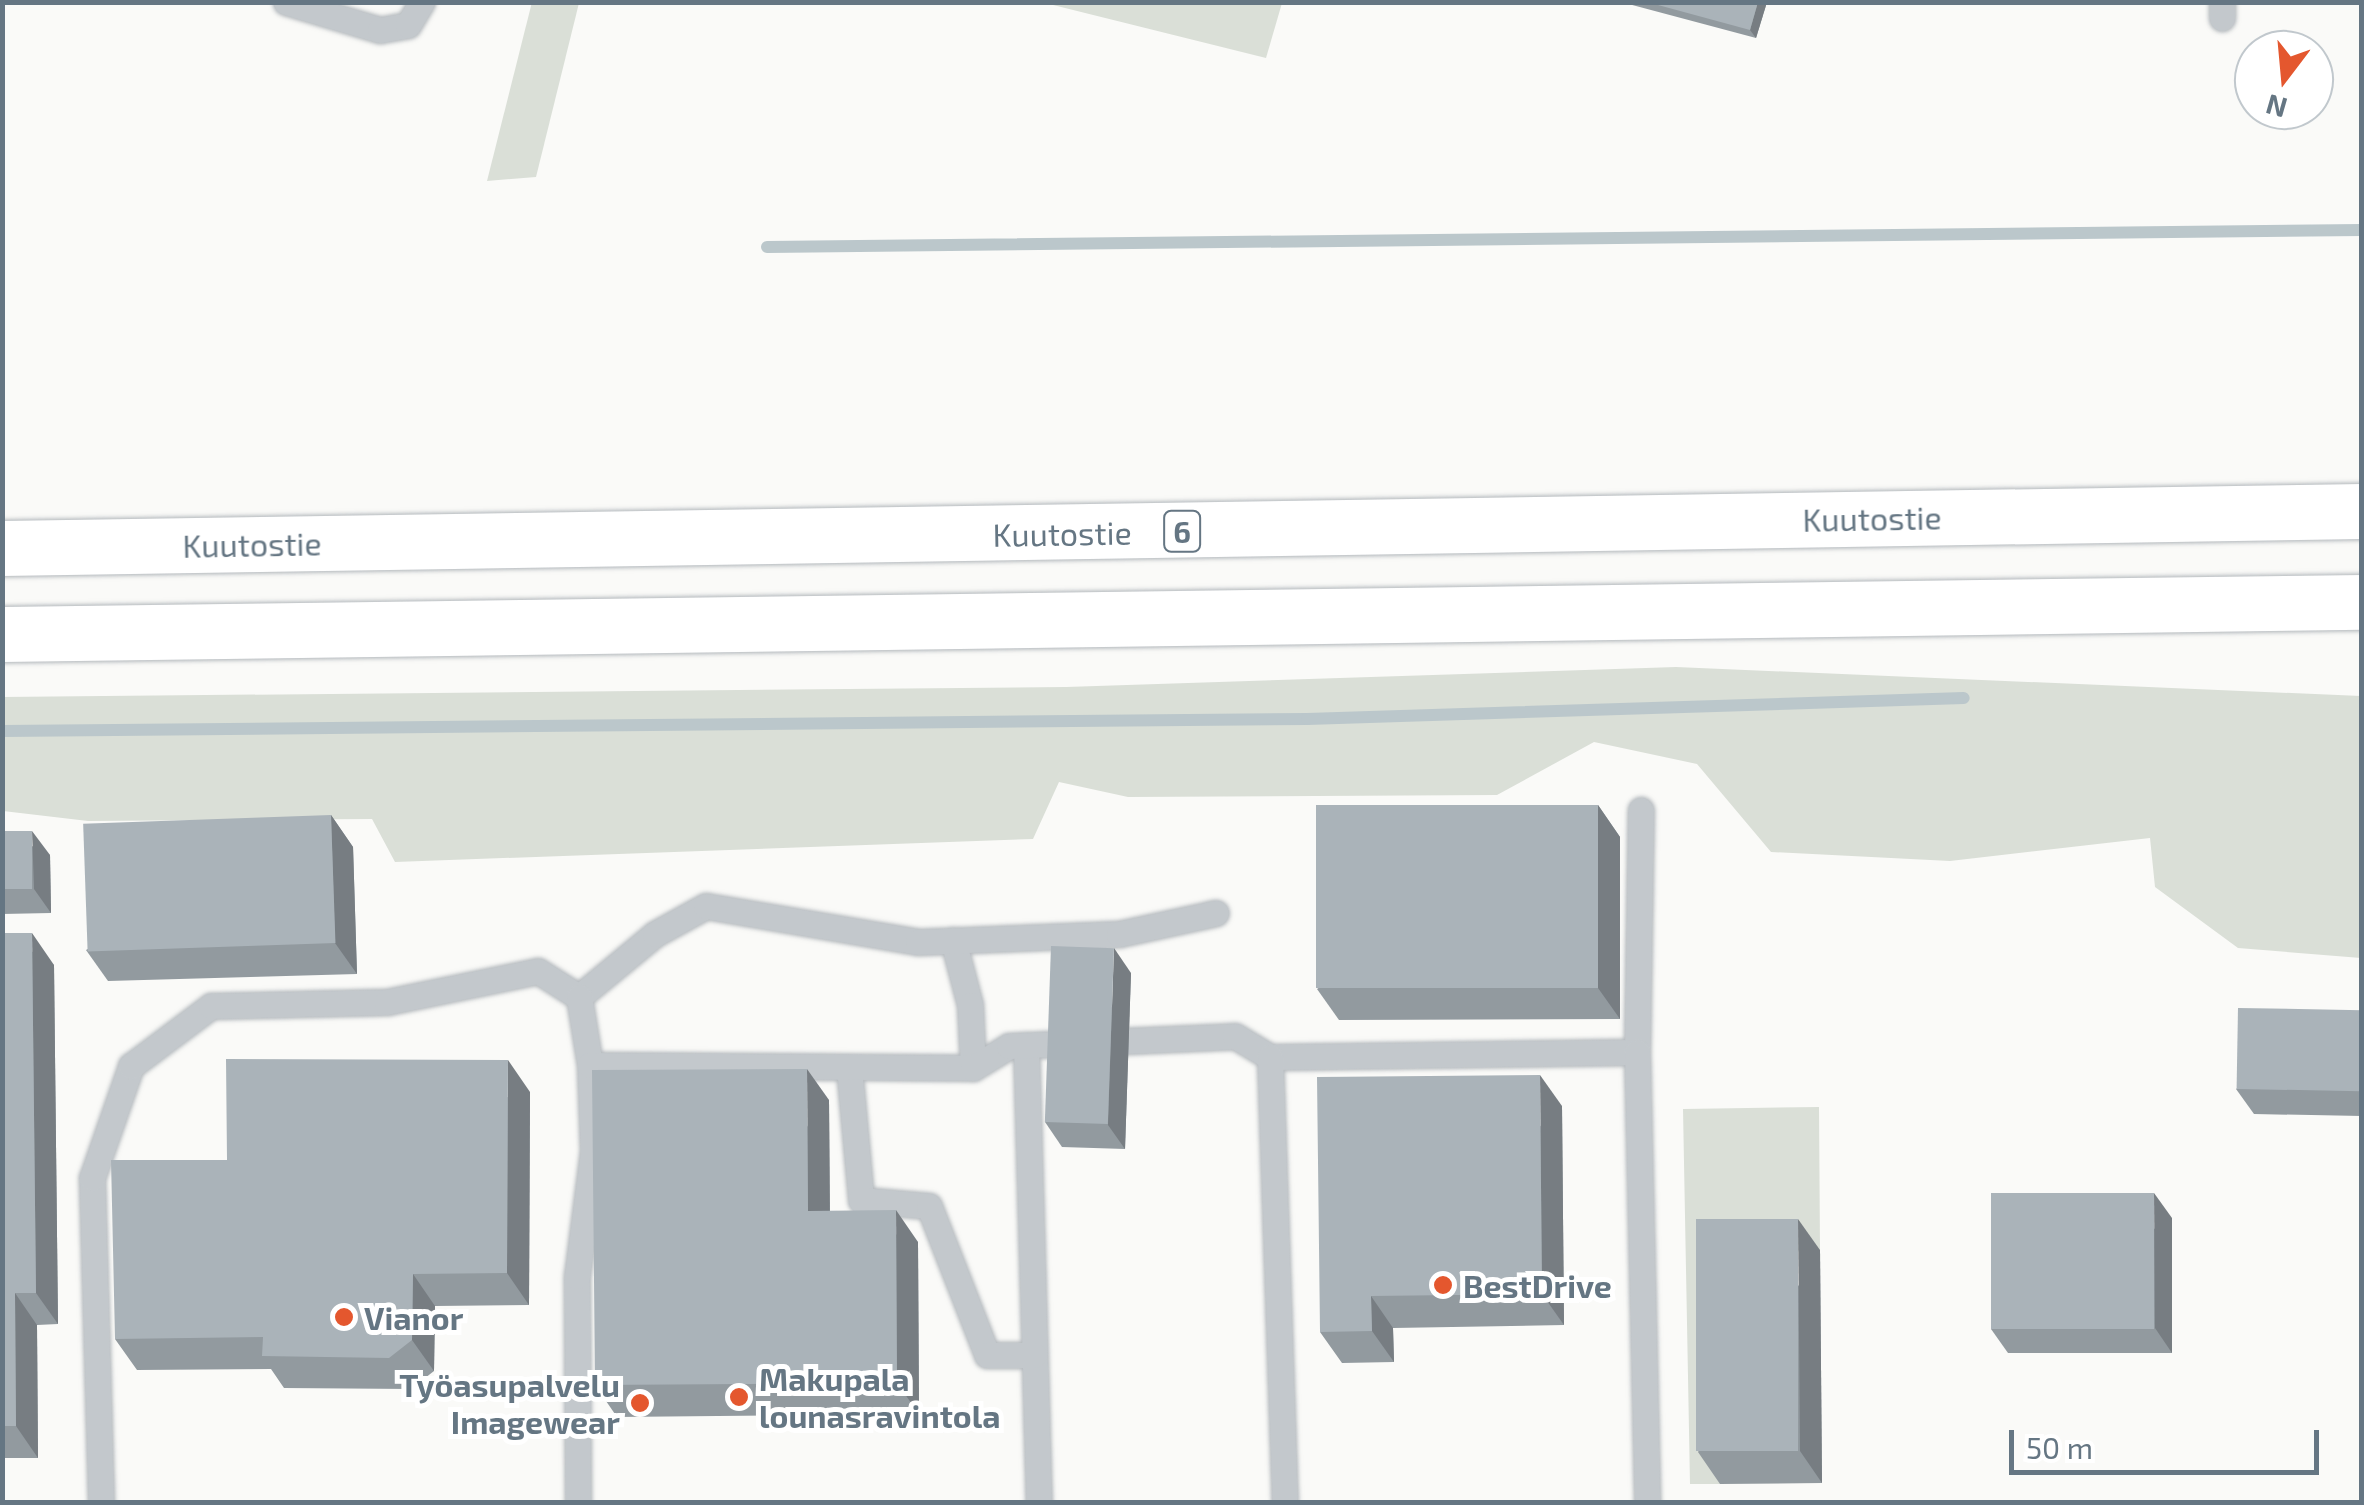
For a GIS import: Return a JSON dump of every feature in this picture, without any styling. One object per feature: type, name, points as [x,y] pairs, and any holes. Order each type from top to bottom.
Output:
[{"type":"highway","name":"Kuutostie","points":[[2,548],[2362,511]]},
{"type":"highway","points":[[2,634],[2362,602]]},
{"type":"lane","points":[[286,2],[380,30],[408,25],[422,2]]},
{"type":"lane","points":[[1640,810],[1637,1052],[1646,1502]]},
{"type":"lane","points":[[579,998],[655,934],[706,906],[830,930],[952,940],[1119,934],[1216,913]]},
{"type":"lane","points":[[952,940],[970,1005],[973,1068]]},
{"type":"lane","points":[[102,1502],[92,1178],[131,1066],[212,1006],[387,1002],[538,972],[579,998],[590,1065],[593,1151],[576,1276],[578,1502]]},
{"type":"lane","points":[[590,1065],[973,1068],[1009,1046],[1235,1036],[1270,1057],[1637,1052]]},
{"type":"lane","points":[[1026,1045],[1039,1502]]},
{"type":"lane","points":[[1270,1057],[1285,1502]]},
{"type":"lane","points":[[850,1067],[861,1200],[930,1206],[987,1354],[1034,1355]]},
{"type":"shaded area","points":[[532,2],[579,3],[536,177],[487,181]]},
{"type":"shaded area","points":[[1045,3],[1282,3],[1266,58]]},
{"type":"shaded area","points":[[1676,667],[2361,696],[2361,958],[2238,948],[2155,887],[2150,838],[1950,861],[1771,852],[1697,764],[1594,742],[1497,795],[1128,797],[1059,782],[1033,839],[395,862],[372,819],[88,821],[3,811],[2,697],[1066,687]]},
{"type":"shaded area","points":[[1819,1107],[1820,1250],[1718,1252],[1720,1484],[1690,1484],[1683,1109]]},
{"type":"building","points":[[1647,2],[1758,2],[1750,30]]},
{"type":"building","points":[[1316,805],[1598,805],[1598,988],[1316,988]]},
{"type":"building","points":[[331,815],[335,943],[88,952],[83,824]]},
{"type":"building","points":[[2,831],[32,831],[32,889],[2,889]]},
{"type":"building","points":[[2,933],[32,933],[36,1293],[15,1293],[16,1426],[2,1426]]},
{"type":"building","points":[[1051,946],[1114,948],[1108,1124],[1045,1122]]},
{"type":"building","points":[[2238,1008],[2362,1010],[2361,1091],[2237,1089]]},
{"type":"building","points":[[226,1059],[508,1060],[507,1273],[413,1274],[412,1340],[389,1358],[262,1356],[263,1337],[115,1339],[111,1160],[227,1160]]},
{"type":"building","points":[[807,1069],[808,1211],[896,1210],[897,1383],[595,1385],[592,1070]]},
{"type":"building","points":[[1540,1075],[1542,1294],[1371,1296],[1372,1331],[1320,1332],[1317,1077]]},
{"type":"building","points":[[1991,1193],[2154,1193],[2154,1329],[1991,1329]]},
{"type":"building","points":[[1696,1219],[1798,1219],[1798,1451],[1696,1451]]},
{"type":"waterway","points":[[767,247],[2362,230]]},
{"type":"waterway","points":[[2,731],[1307,719],[1964,698]]},
{"type":"place","name":"BestDrive","points":[[1443,1285]]},
{"type":"place","name":"Vianor","points":[[344,1317]]},
{"type":"place","name":"Makupala lounasravintola","points":[[739,1397]]},
{"type":"place","name":"Työasupalvelu Imagewear","points":[[640,1403]]}]
